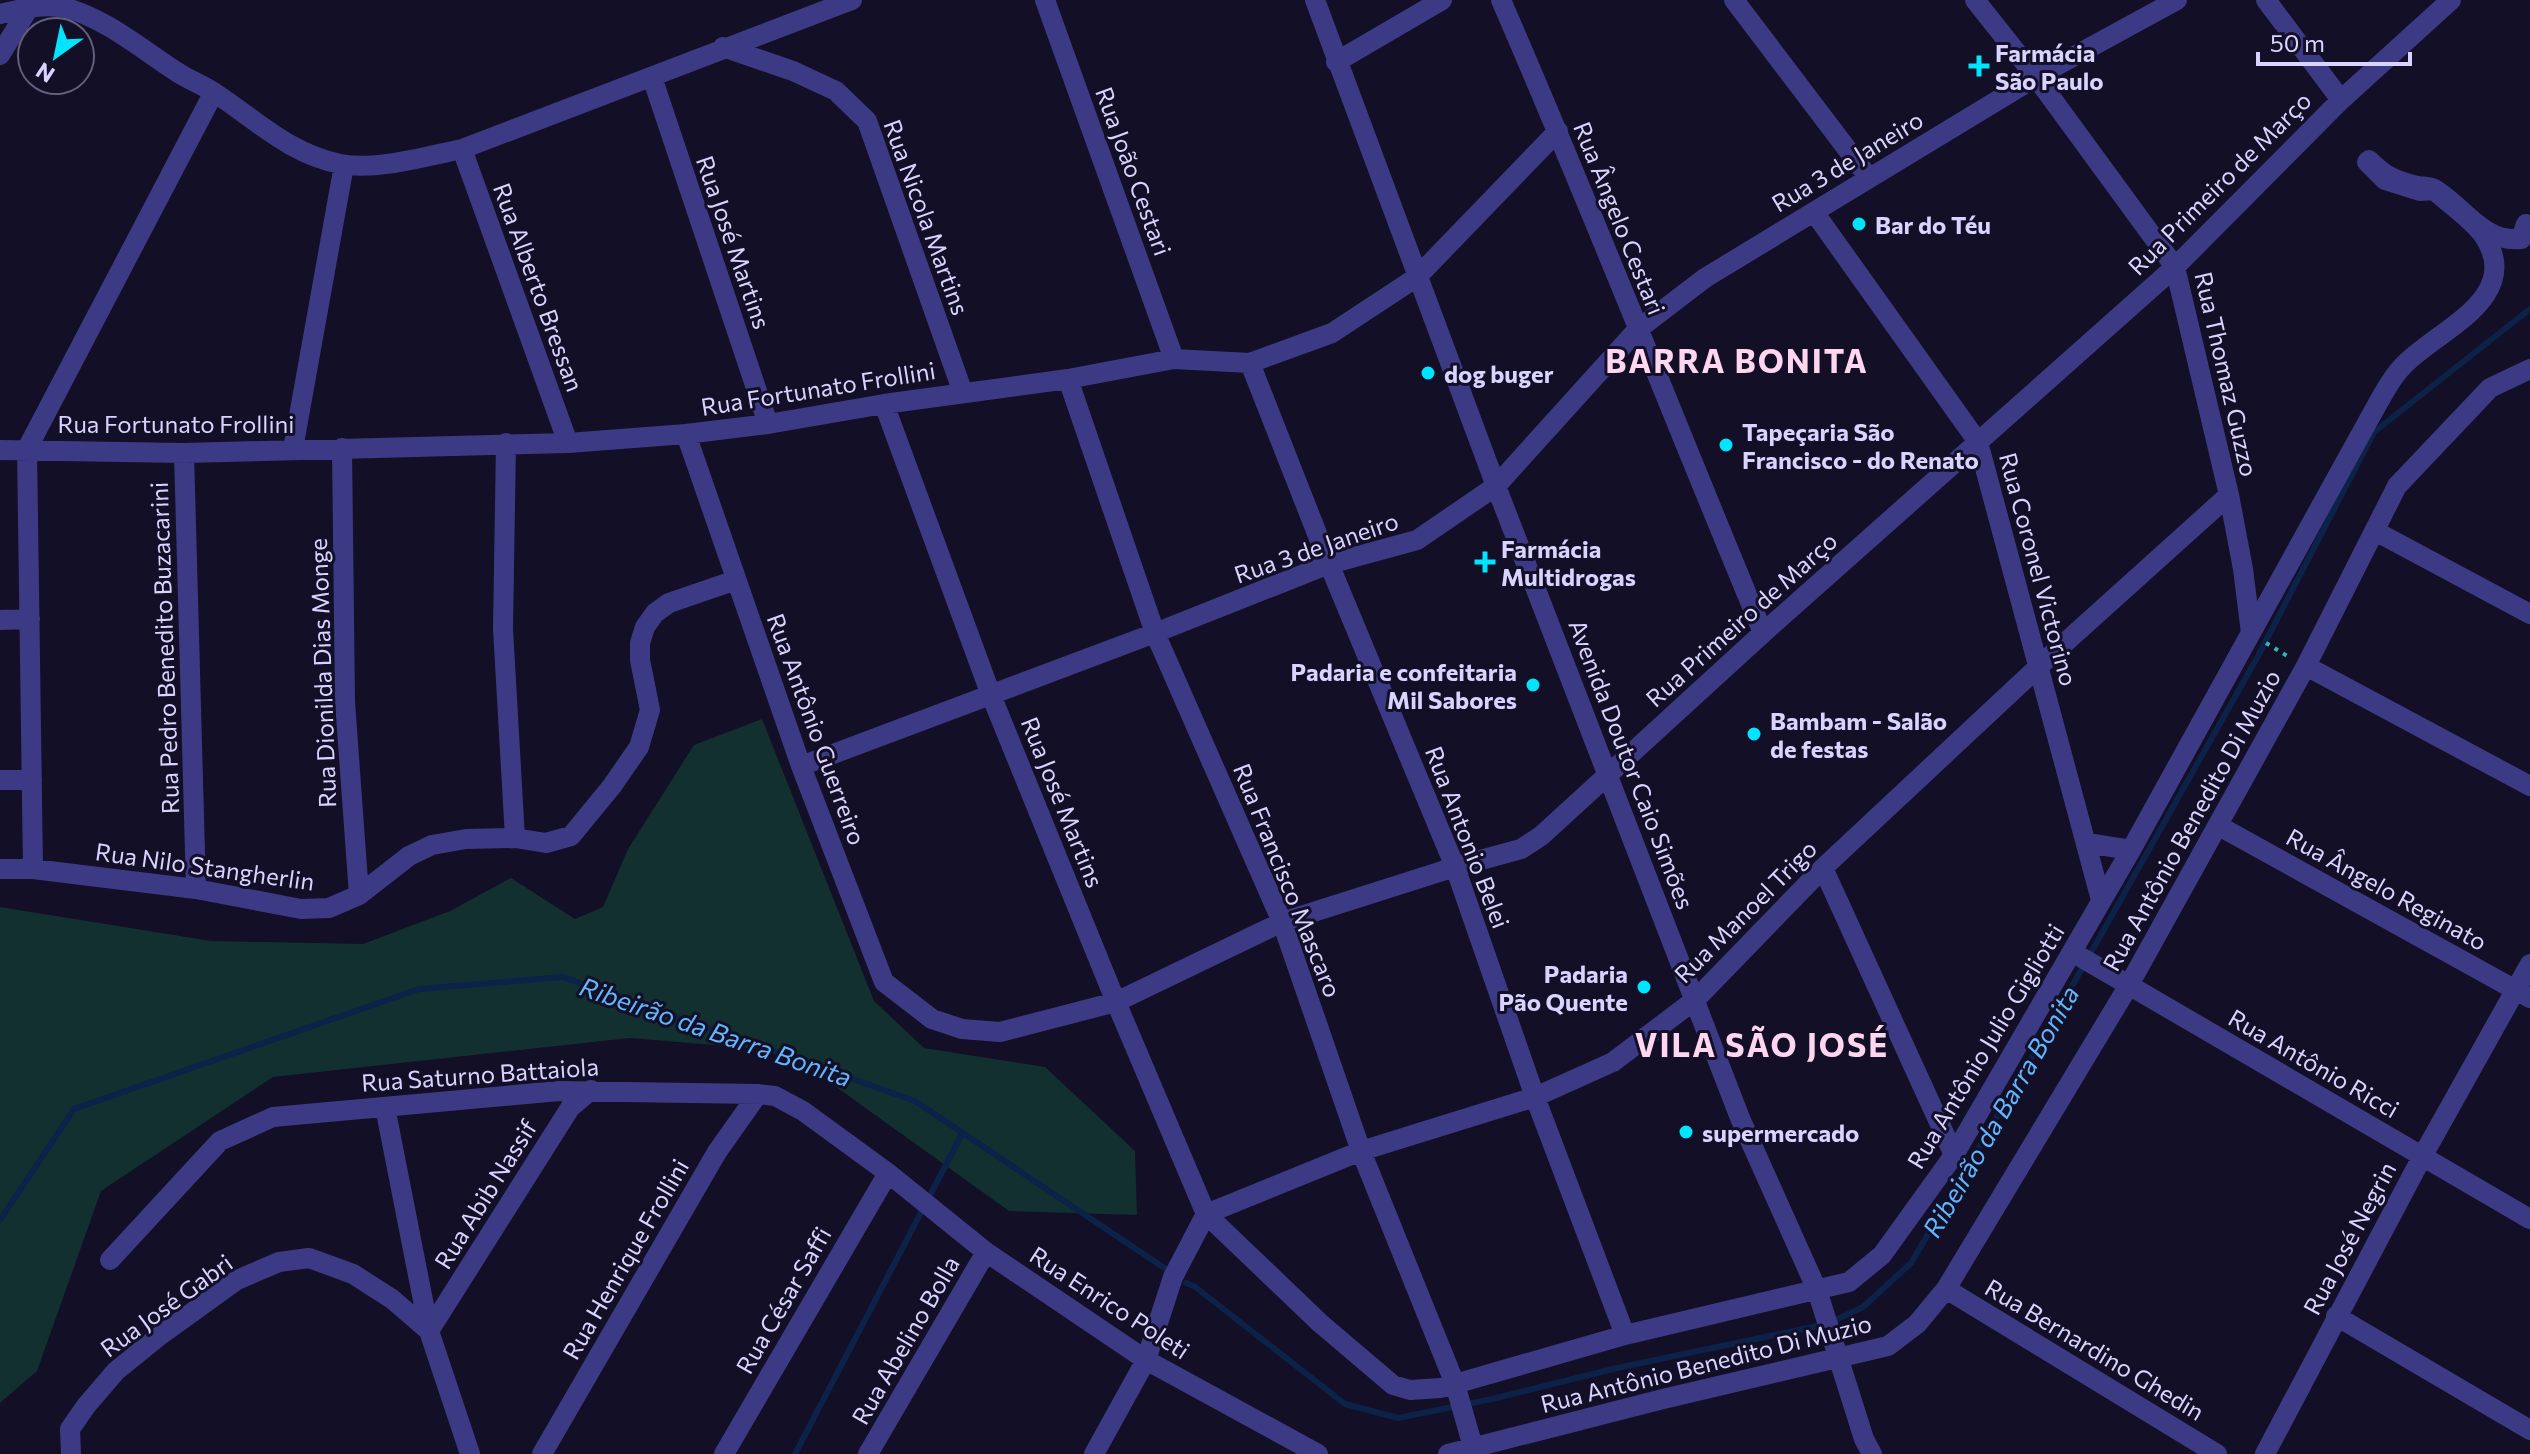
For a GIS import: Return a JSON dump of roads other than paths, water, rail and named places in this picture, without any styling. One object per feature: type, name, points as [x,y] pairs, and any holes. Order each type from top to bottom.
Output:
[{"type":"street","points":[[0,14],[30,6],[66,8],[101,24],[214,92],[252,121],[306,155],[344,165],[402,162],[462,149],[852,0]]},
{"type":"street","name":"Rua João Cestari","points":[[1045,0],[1174,359]]},
{"type":"street","name":"Avenida Doutor Caio Simões","points":[[1315,0],[1496,486],[1740,1118],[1817,1290],[1864,1439],[1872,1454]]},
{"type":"street","points":[[1336,62],[1442,0]]},
{"type":"street","name":"Rua Ângelo Cestari","points":[[1501,0],[1558,131],[1763,633]]},
{"type":"street","points":[[1734,0],[1869,178]]},
{"type":"street","name":"Rua Thomaz Guzzo","points":[[1975,0],[2036,77],[2175,267],[2229,495],[2256,637]]},
{"type":"street","name":"Rua 3 de Janeiro","points":[[801,766],[1329,564],[1417,540],[1496,486],[1637,330],[1705,278],[2036,77],[2177,0]]},
{"type":"street","points":[[2266,0],[2341,100]]},
{"type":"street","name":"Rua Primeiro de Março","points":[[932,1019],[962,1029],[1000,1032],[1116,1002],[1282,922],[1521,849],[1541,836],[1763,633],[2175,267],[2341,100],[2451,0]]},
{"type":"street","points":[[0,55],[30,6]]},
{"type":"street","name":"Rua Nicola Martins","points":[[723,47],[793,71],[836,91],[867,121],[963,393]]},
{"type":"street","name":"Rua José Martins","points":[[652,77],[768,424]]},
{"type":"street","points":[[33,869],[27,449],[214,92]]},
{"type":"street","name":"Rua Fortunato Frollini","points":[[0,450],[184,453],[568,443],[768,424],[884,404],[1068,379],[1174,359],[1250,363],[1332,333],[1417,277],[1558,131]]},
{"type":"street","name":"Rua Alberto Bressan","points":[[462,149],[568,443]]},
{"type":"street","points":[[2487,291],[2494,259],[2483,235],[2434,190],[2420,191],[2385,180],[2367,162],[2369,160],[2384,176],[2420,187],[2433,187],[2484,229],[2505,241],[2526,232]]},
{"type":"street","points":[[293,449],[344,165]]},
{"type":"street","name":"Rua Coronel Victorino","points":[[1814,212],[1978,442],[2101,900]]},
{"type":"street","name":"Rua Antônio Julio Gigliotti","points":[[1206,1214],[1320,1323],[1393,1385],[1410,1390],[1441,1388],[1457,1392],[1625,1335],[1849,1282],[1882,1255],[1954,1155],[2078,956],[2101,900],[2256,637],[2363,429],[2402,366],[2469,315],[2526,232]]},
{"type":"street","name":"Rua Antonio Belei","points":[[1250,363],[1329,564],[1455,867],[1535,1097],[1625,1335]]},
{"type":"street","name":"Rua Antônio Benedito Di Muzio","points":[[1448,1454],[1472,1444],[1838,1360],[1888,1346],[1917,1324],[1946,1289],[2122,981],[2219,826],[2298,662],[2375,531],[2397,486],[2490,388],[2530,369]]},
{"type":"street","name":"Rua Francisco Mascaro","points":[[1068,379],[1155,633],[1282,922],[1361,1151],[1457,1392],[1472,1444]]},
{"type":"street","name":"Rua José Martins","points":[[884,404],[991,695],[1206,1214]]},
{"type":"street","name":"Rua Antônio Guerreiro","points":[[686,434],[801,766],[884,982],[932,1019]]},
{"type":"street","points":[[506,443],[503,629],[515,838]]},
{"type":"street","name":"Rua Dionilda Dias Monge","points":[[342,448],[345,702],[359,895]]},
{"type":"street","name":"Rua Pedro Benedito Buzacarini","points":[[184,453],[196,889]]},
{"type":"street","name":"Rua Manoel Trigo","points":[[1206,1214],[1361,1151],[1535,1097],[1613,1062],[1696,999],[1823,868],[2037,668],[2229,495]]},
{"type":"street","points":[[2375,531],[2530,614]]},
{"type":"street","name":"Rua Nilo Stangherlin","points":[[0,869],[33,869],[196,889],[301,909],[329,908],[359,895],[409,856],[432,845],[466,839],[515,838],[546,843],[571,836],[639,747],[650,710],[640,660],[640,643],[645,627],[655,613],[669,603],[736,580]]},
{"type":"street","points":[[0,620],[30,619]]},
{"type":"street","points":[[2298,662],[2530,786]]},
{"type":"street","points":[[0,780],[32,780]]},
{"type":"street","name":"Rua Ângelo Reginato","points":[[2219,826],[2523,994]]},
{"type":"street","points":[[2087,843],[2131,850]]},
{"type":"street","points":[[1823,868],[1954,1155]]},
{"type":"street","name":"Rua Antônio Ricci","points":[[2078,956],[2530,1219]]},
{"type":"street","name":"Rua José Negrin","points":[[2265,1454],[2422,1157],[2523,994],[2530,964]]},
{"type":"street","name":"Rua Saturno Battaiola","points":[[110,1260],[220,1141],[273,1117],[591,1090],[758,1094],[775,1096],[803,1111],[888,1173]]},
{"type":"street","name":"Rua Abib Nassif","points":[[429,1331],[570,1108],[591,1090]]},
{"type":"street","name":"Rua Henrique Frollini","points":[[542,1454],[717,1152],[758,1094]]},
{"type":"street","points":[[385,1107],[429,1331],[470,1454]]},
{"type":"street","name":"Rua Enrico Poleti","points":[[888,1173],[986,1252],[1146,1360],[1318,1454]]},
{"type":"street","name":"Rua César Saffi","points":[[724,1454],[888,1173]]},
{"type":"street","points":[[1094,1454],[1146,1360],[1173,1277],[1206,1214]]},
{"type":"street","name":"Rua Abelino Bolla","points":[[868,1454],[986,1252]]},
{"type":"street","name":"Rua José Gabri","points":[[71,1454],[70,1429],[116,1371],[237,1280],[279,1262],[309,1258],[353,1274],[392,1299],[429,1331]]},
{"type":"street","name":"Rua Bernardino Ghedin","points":[[1946,1289],[2217,1454]]},
{"type":"street","points":[[2336,1316],[2530,1430]]},
{"type":"waterway","name":"Ribeirão da Barra Bonita","points":[[1186,1283],[1194,1286],[1345,1404],[1398,1418],[1827,1324],[1863,1307],[1911,1263],[2031,1059],[2258,656],[2374,432],[2530,309]]},
{"type":"waterway","name":"Ribeirão da Barra Bonita","points":[[0,1220],[74,1109],[419,989],[563,977],[915,1101],[1169,1271]]},
{"type":"waterway","points":[[795,1454],[962,1134]]},
{"type":"place","name":"Farmácia São Paulo","points":[[1979,66]]},
{"type":"place","name":"Bar do Téu","points":[[1859,224]]},
{"type":"place","name":"dog buger","points":[[1428,373]]},
{"type":"place","name":"Tapeçaria São Francisco - do Renato","points":[[1726,445]]},
{"type":"place","name":"Farmácia Multidrogas","points":[[1485,562]]},
{"type":"place","name":"Padaria e confeitaria Mil Sabores","points":[[1533,685]]},
{"type":"place","name":"Bambam - Salão de festas","points":[[1754,734]]},
{"type":"place","name":"Padaria Pão Quente","points":[[1644,987]]},
{"type":"place","name":"supermercado","points":[[1686,1132]]},
{"type":"district","name":"BARRA BONITA","points":[[1737,360]]},
{"type":"district","name":"VILA SÃO JOSÉ","points":[[1762,1044]]}]
